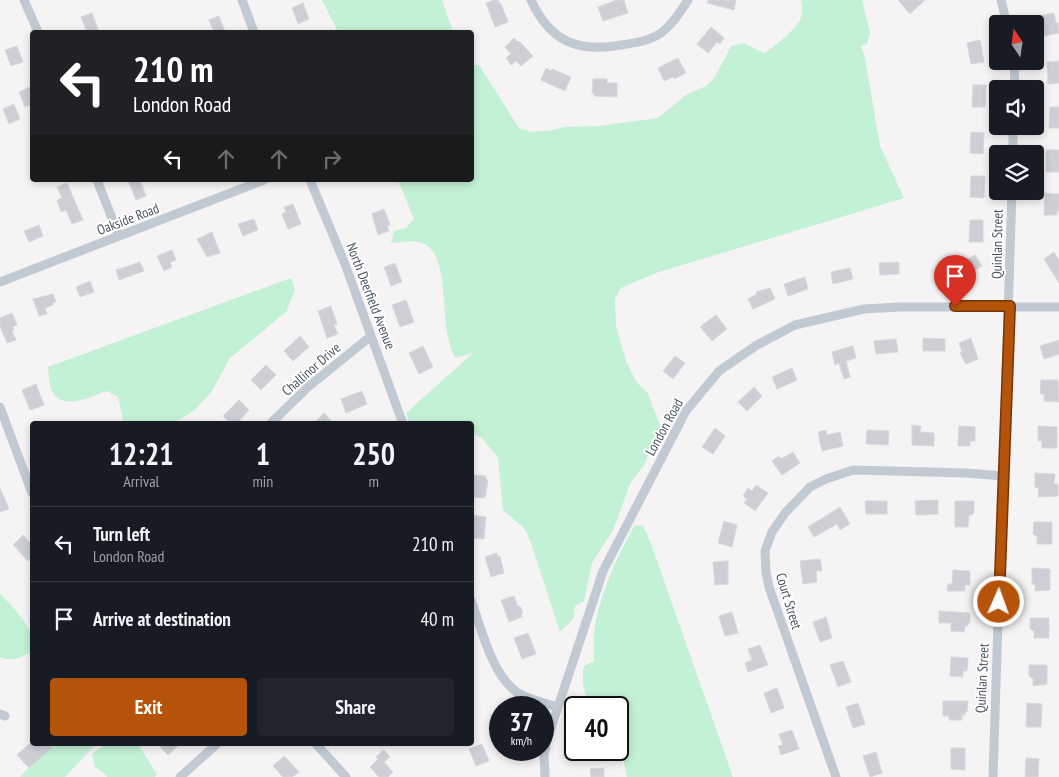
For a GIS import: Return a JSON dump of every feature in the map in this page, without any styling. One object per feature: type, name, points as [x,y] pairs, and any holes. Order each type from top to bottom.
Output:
[{"type":"street","points":[[24,0],[37,30]]},
{"type":"street","points":[[242,0],[253,30]]},
{"type":"street","points":[[531,0],[541,18],[563,40],[573,45],[587,48],[608,48],[644,41],[661,33],[674,21],[688,0]]},
{"type":"street","points":[[1001,0],[1005,15]]},
{"type":"street","points":[[98,182],[119,236]]},
{"type":"street","name":"Oakside Road","points":[[0,282],[259,182]]},
{"type":"street","name":"North Deerfield Avenue","points":[[311,182],[345,264],[402,421]]},
{"type":"street","name":"Quinlan Street","points":[[993,777],[1010,306],[1012,200]]},
{"type":"street","name":"London Road","points":[[545,777],[544,755],[603,571],[686,410],[719,371],[757,344],[795,325],[864,309],[900,306],[1059,307]]},
{"type":"street","name":"Challinor Drive","points":[[273,421],[308,387],[372,336]]},
{"type":"street","points":[[0,407],[30,488]]},
{"type":"street","name":"Court Street","points":[[836,777],[769,587],[766,572],[766,551],[772,532],[785,513],[810,487],[826,478],[853,470],[966,473],[1003,476]]},
{"type":"street","points":[[474,608],[496,665],[508,684],[517,692],[534,700],[558,707]]},
{"type":"street","points":[[180,777],[215,746]]},
{"type":"street","points":[[318,746],[346,777]]},
{"type":"green space","points":[[322,0],[442,0],[452,30],[337,30]]},
{"type":"green space","points":[[801,0],[862,0],[870,33],[867,44],[861,46],[865,58],[880,146],[904,198],[656,273],[621,288],[615,299],[616,326],[626,361],[637,383],[647,392],[660,425],[644,465],[631,482],[613,530],[592,563],[584,601],[575,606],[574,618],[560,632],[530,540],[524,528],[503,510],[498,458],[482,438],[474,434],[474,421],[409,421],[406,413],[473,353],[455,358],[448,335],[441,275],[438,263],[429,247],[421,242],[391,243],[394,231],[406,228],[414,219],[399,182],[474,182],[474,65],[479,65],[519,128],[531,132],[658,118],[686,95],[706,86],[715,77],[731,46],[743,43],[764,53],[794,29],[800,20],[802,12]]},
{"type":"green space","points":[[291,278],[295,290],[286,312],[230,358],[212,391],[195,410],[177,421],[124,421],[118,397],[107,391],[78,401],[63,401],[52,391],[48,367]]},
{"type":"green space","points":[[635,525],[643,526],[650,541],[733,777],[627,777],[624,761],[629,761],[629,696],[587,696],[583,685],[584,666],[594,661],[596,620],[604,592]]},
{"type":"green space","points":[[0,593],[28,627],[30,632],[30,652],[16,659],[0,657]]},
{"type":"green space","points":[[49,746],[94,746],[65,777],[20,777]]},
{"type":"green space","points":[[103,746],[139,746],[157,774],[155,777],[107,777],[95,767],[92,754]]},
{"type":"building","points":[[498,0],[501,4],[508,22],[495,27],[486,3]]},
{"type":"building","points":[[617,0],[624,0],[628,13],[603,21],[598,7]]},
{"type":"building","points":[[708,0],[736,0],[734,10],[707,3]]},
{"type":"building","points":[[898,0],[925,0],[910,14]]},
{"type":"building","points":[[303,3],[309,19],[298,24],[292,8]]},
{"type":"building","points":[[92,13],[98,30],[86,30],[81,17]]},
{"type":"building","points":[[1054,13],[1059,33],[1044,36],[1043,15]]},
{"type":"building","points":[[219,16],[225,30],[213,30],[209,20]]},
{"type":"building","points":[[711,27],[724,38],[720,44],[717,42],[708,53],[697,44]]},
{"type":"building","points":[[514,38],[533,56],[521,66],[516,61],[511,65],[506,58],[511,54],[505,47]]},
{"type":"building","points":[[980,40],[984,62],[971,64],[967,43]]},
{"type":"building","points":[[17,46],[23,62],[11,66],[5,50]]},
{"type":"building","points":[[678,58],[686,73],[674,79],[673,77],[664,81],[658,68]]},
{"type":"building","points":[[1059,61],[1059,83],[1048,84],[1047,62]]},
{"type":"building","points":[[546,68],[571,77],[565,91],[541,80]]},
{"type":"building","points":[[593,79],[607,79],[607,83],[617,83],[617,97],[594,96],[594,93],[592,93]]},
{"type":"building","points":[[973,85],[986,85],[985,107],[972,107]]},
{"type":"building","points":[[30,87],[30,105],[25,107],[19,92]]},
{"type":"building","points":[[14,104],[20,119],[9,124],[3,109]]},
{"type":"building","points":[[1050,107],[1059,107],[1059,128],[1049,128]]},
{"type":"building","points":[[971,132],[984,133],[983,154],[970,153]]},
{"type":"building","points":[[1046,150],[1059,150],[1059,172],[1046,172]]},
{"type":"building","points":[[971,176],[985,176],[984,198],[970,197]]},
{"type":"building","points":[[129,182],[141,182],[146,196],[136,200]]},
{"type":"building","points":[[67,183],[83,220],[72,224],[66,210],[61,212],[57,200],[62,198],[57,187]]},
{"type":"building","points":[[1045,193],[1059,194],[1059,211],[1057,211],[1057,215],[1044,215]]},
{"type":"building","points":[[293,204],[301,224],[288,229],[282,214],[286,212],[284,207]]},
{"type":"building","points":[[384,209],[390,225],[387,226],[389,231],[378,235],[372,214]]},
{"type":"building","points":[[254,219],[258,230],[243,236],[238,224]]},
{"type":"building","points":[[970,220],[983,220],[983,242],[969,242]]},
{"type":"building","points":[[39,225],[43,236],[29,242],[24,231]]},
{"type":"building","points":[[212,232],[220,253],[207,257],[197,239]]},
{"type":"building","points":[[172,250],[176,260],[170,263],[172,267],[164,271],[157,256]]},
{"type":"building","points":[[1054,252],[1059,260],[1059,283],[1044,259]]},
{"type":"building","points":[[975,255],[982,266],[962,277],[955,266],[964,258],[966,260]]},
{"type":"building","points":[[140,262],[144,271],[119,280],[116,270]]},
{"type":"building","points":[[899,262],[899,274],[880,275],[879,263]]},
{"type":"building","points":[[395,263],[402,282],[391,286],[384,267]]},
{"type":"building","points":[[850,268],[853,279],[833,284],[831,272]]},
{"type":"building","points":[[805,277],[808,289],[788,296],[784,284]]},
{"type":"building","points":[[90,281],[94,292],[80,297],[76,287]]},
{"type":"building","points":[[770,288],[775,299],[753,309],[748,299],[757,294],[756,292]]},
{"type":"building","points":[[53,294],[56,302],[45,308],[47,314],[39,316],[33,299]]},
{"type":"building","points":[[406,300],[414,322],[400,327],[392,305]]},
{"type":"building","points":[[331,306],[337,324],[334,325],[338,334],[327,338],[318,311]]},
{"type":"building","points":[[12,313],[17,325],[13,327],[14,330],[12,331],[16,340],[7,343],[0,326],[0,318]]},
{"type":"building","points":[[716,315],[727,329],[712,341],[700,327]]},
{"type":"building","points":[[300,336],[309,347],[293,361],[284,351]]},
{"type":"building","points":[[923,338],[945,339],[945,351],[923,351]]},
{"type":"building","points":[[971,338],[978,359],[966,364],[960,353],[962,352],[959,343]]},
{"type":"building","points":[[896,339],[898,352],[876,354],[874,341]]},
{"type":"building","points":[[1059,340],[1059,354],[1044,359],[1040,346]]},
{"type":"building","points":[[423,346],[433,367],[419,374],[409,353]]},
{"type":"building","points":[[853,346],[856,358],[846,361],[850,377],[844,379],[839,363],[835,365],[832,352]]},
{"type":"building","points":[[675,356],[685,363],[673,379],[663,371]]},
{"type":"building","points":[[266,365],[276,375],[261,390],[251,380]]},
{"type":"building","points":[[792,368],[797,380],[777,389],[772,377]]},
{"type":"building","points":[[1041,380],[1058,380],[1059,402],[1044,401],[1044,394],[1040,394]]},
{"type":"building","points":[[36,384],[44,405],[30,410],[22,390]]},
{"type":"building","points":[[754,387],[762,396],[747,411],[738,402]]},
{"type":"building","points":[[362,391],[367,404],[346,413],[341,399]]},
{"type":"building","points":[[239,400],[249,410],[239,421],[228,421],[223,416]]},
{"type":"building","points":[[324,413],[331,421],[316,421]]},
{"type":"building","points":[[912,425],[921,426],[920,432],[934,433],[934,446],[912,445]]},
{"type":"building","points":[[959,426],[975,427],[975,441],[970,441],[970,446],[958,446]]},
{"type":"building","points":[[1038,426],[1057,427],[1057,448],[1042,448],[1042,441],[1038,441]]},
{"type":"building","points":[[715,428],[725,436],[713,454],[702,447]]},
{"type":"building","points":[[826,430],[827,435],[840,432],[843,446],[822,451],[818,432]]},
{"type":"building","points":[[867,430],[889,431],[888,445],[866,444]]},
{"type":"building","points":[[793,452],[800,463],[782,475],[772,461],[779,456],[781,459]]},
{"type":"building","points":[[1035,473],[1055,474],[1054,484],[1058,484],[1058,496],[1038,497],[1039,488],[1035,486]]},
{"type":"building","points":[[474,475],[486,476],[486,480],[488,480],[485,498],[474,497]]},
{"type":"building","points":[[756,485],[768,493],[755,511],[744,503],[747,499],[743,496],[748,488],[752,491]]},
{"type":"building","points":[[0,488],[9,509],[0,512]]},
{"type":"building","points":[[938,500],[938,514],[916,515],[915,501]]},
{"type":"building","points":[[865,501],[887,501],[887,514],[866,514]]},
{"type":"building","points":[[955,501],[974,501],[974,513],[969,515],[968,527],[955,527]]},
{"type":"building","points":[[840,507],[850,524],[840,530],[837,524],[814,537],[808,527]]},
{"type":"building","points":[[474,515],[486,517],[484,539],[474,538]]},
{"type":"building","points":[[724,521],[737,525],[732,547],[718,543]]},
{"type":"building","points":[[1034,522],[1052,522],[1052,544],[1037,544],[1037,536],[1033,534]]},
{"type":"building","points":[[23,535],[30,543],[30,558],[28,561],[13,545]]},
{"type":"building","points":[[497,553],[498,557],[500,556],[504,573],[491,577],[485,557]]},
{"type":"building","points":[[820,559],[822,571],[816,571],[817,582],[803,584],[800,561]]},
{"type":"building","points":[[728,561],[728,584],[715,585],[713,562]]},
{"type":"building","points":[[1032,568],[1050,569],[1050,590],[1035,591],[1035,584],[1032,584]]},
{"type":"building","points":[[953,570],[970,571],[970,585],[965,585],[965,591],[947,591],[948,584],[952,584]]},
{"type":"building","points":[[514,596],[518,607],[520,606],[523,613],[521,614],[522,617],[509,622],[501,600]]},
{"type":"building","points":[[939,611],[970,613],[970,623],[968,623],[968,626],[965,626],[964,632],[951,631],[951,623],[939,623]]},
{"type":"building","points":[[732,612],[738,633],[725,636],[719,616]]},
{"type":"building","points":[[826,617],[832,638],[820,642],[813,622]]},
{"type":"building","points":[[1030,618],[1049,618],[1049,638],[1034,638],[1034,631],[1030,629]]},
{"type":"building","points":[[528,633],[536,654],[522,659],[514,638]]},
{"type":"building","points":[[760,645],[768,665],[748,672],[745,663],[752,660],[748,649]]},
{"type":"building","points":[[951,657],[968,658],[967,671],[963,671],[963,677],[950,676]]},
{"type":"building","points":[[843,661],[851,682],[838,687],[830,665]]},
{"type":"building","points":[[1029,665],[1047,665],[1047,684],[1033,686],[1033,679],[1029,676]]},
{"type":"building","points":[[777,688],[784,708],[771,713],[764,693]]},
{"type":"building","points":[[943,701],[968,701],[967,712],[965,712],[965,715],[962,715],[962,720],[949,720],[949,716],[943,716]]},
{"type":"building","points":[[858,703],[865,724],[853,728],[846,707]]},
{"type":"building","points":[[1027,703],[1042,704],[1041,727],[1026,727]]},
{"type":"building","points":[[792,730],[799,749],[781,755],[778,746],[783,745],[779,734]]},
{"type":"building","points":[[29,744],[30,746],[50,746],[52,748],[29,768],[17,755]]},
{"type":"building","points":[[482,744],[489,761],[476,766],[469,749]]},
{"type":"building","points":[[159,746],[178,746],[168,755]]},
{"type":"building","points":[[951,748],[965,748],[965,770],[951,769]]},
{"type":"building","points":[[384,750],[390,757],[384,762],[393,772],[388,777],[379,777],[370,767],[378,759],[376,757]]},
{"type":"building","points":[[876,752],[882,773],[870,777],[863,756]]},
{"type":"building","points":[[284,756],[299,772],[292,777],[283,777],[273,766]]},
{"type":"building","points":[[1026,758],[1039,759],[1038,777],[1025,777]]},
{"type":"building","points":[[604,768],[604,777],[591,777],[590,769]]},
{"type":"route","points":[[955,306],[1010,306],[999,602]]}]
